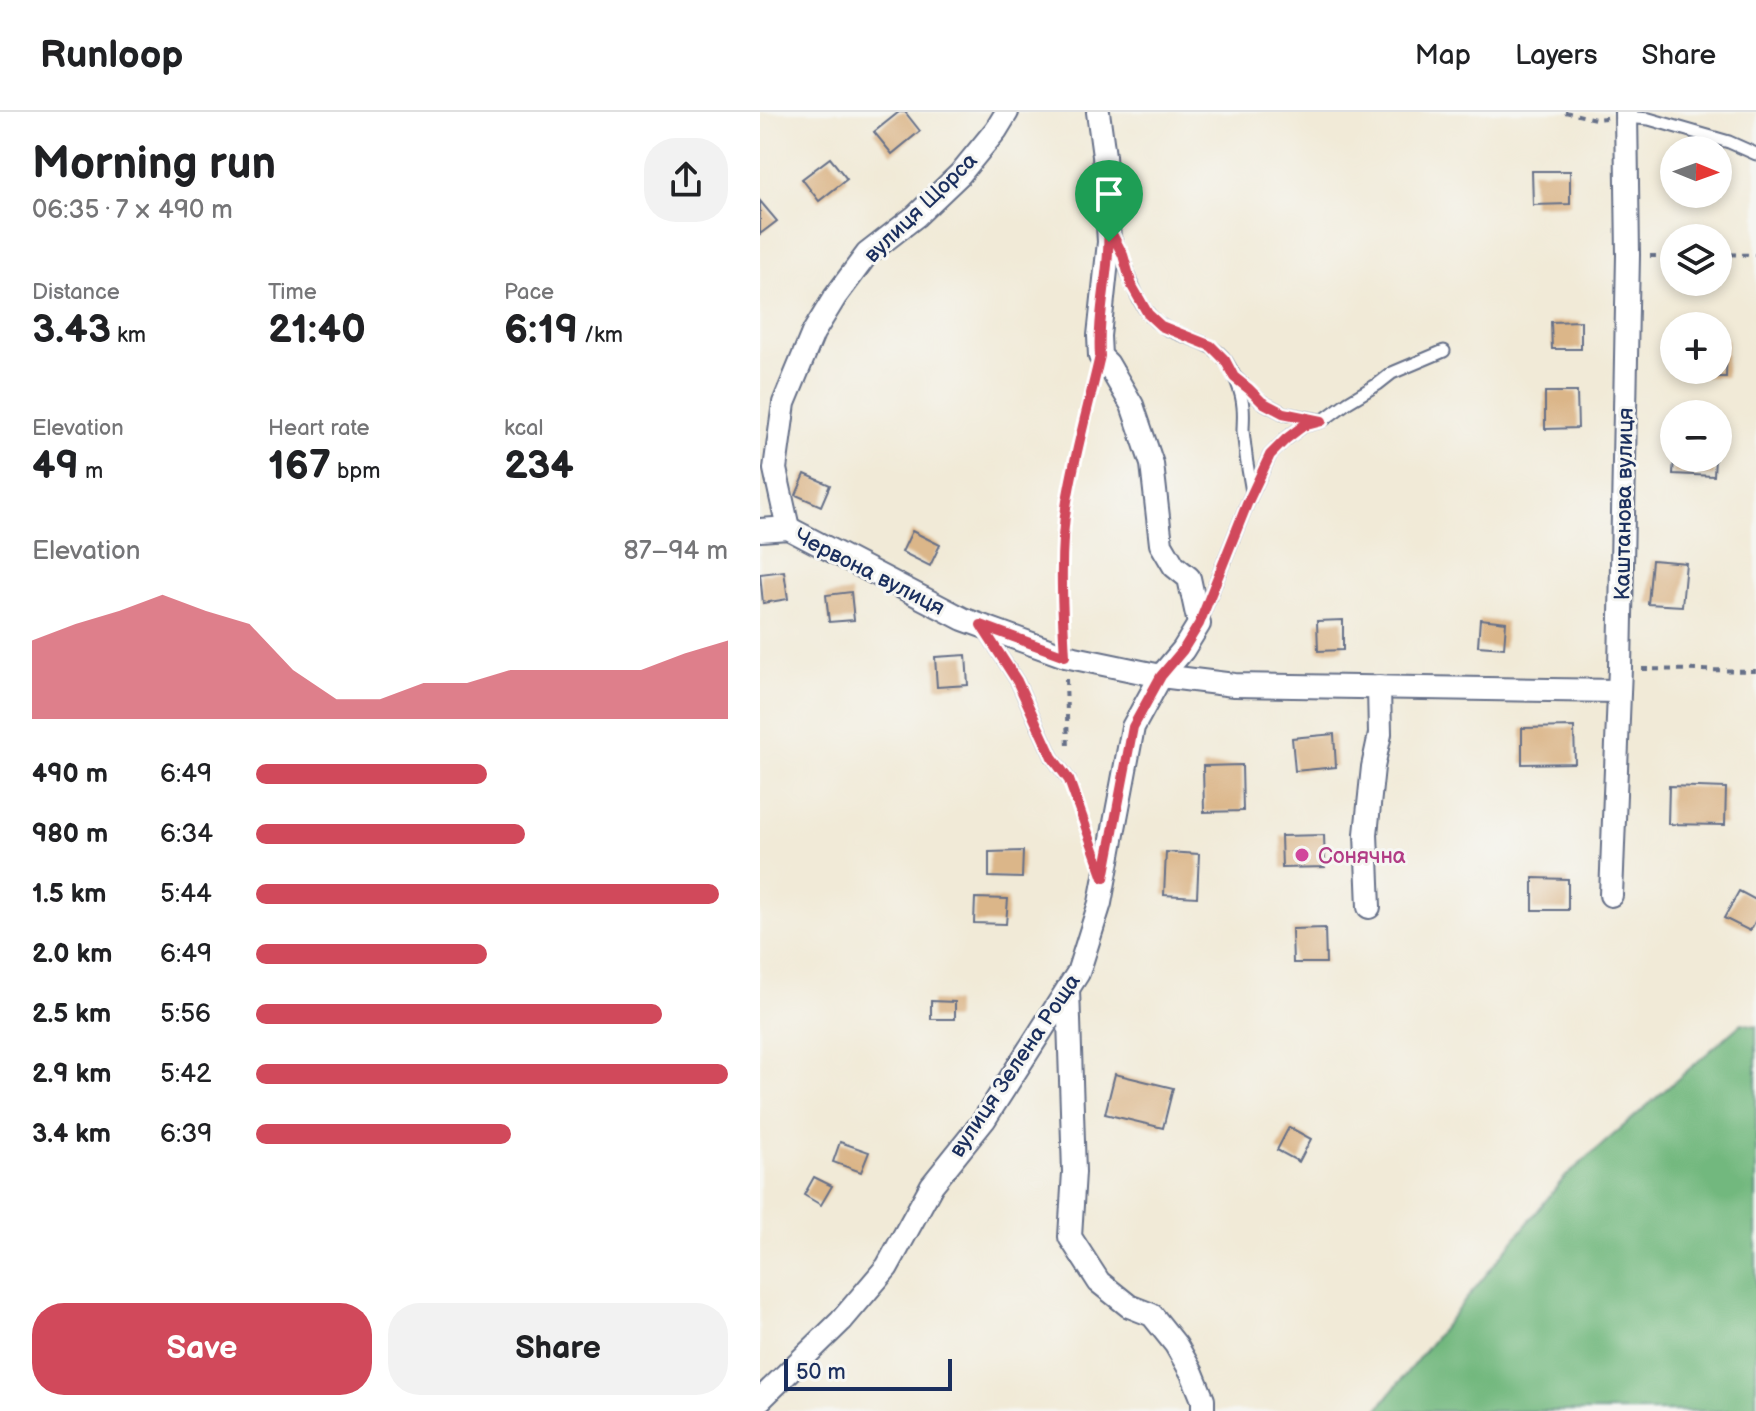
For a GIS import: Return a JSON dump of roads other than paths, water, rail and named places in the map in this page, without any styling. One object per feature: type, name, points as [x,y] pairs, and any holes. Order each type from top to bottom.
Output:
[{"type":"street","name":"вулиця Щорса","points":[[788,528],[775,469],[784,403],[813,333],[867,254],[916,216],[960,174],[1007,112]]},
{"type":"street","points":[[1098,112],[1109,242],[1099,336],[1100,356],[1132,405],[1152,464],[1161,544],[1174,566],[1189,578],[1199,624],[1183,650],[1161,676]]},
{"type":"street","name":"Каштанова вулиця","points":[[1611,895],[1620,668],[1628,255],[1626,115]]},
{"type":"street","name":"Червона вулиця","points":[[760,530],[788,528],[963,619],[1065,656],[1161,676],[1234,685],[1619,691]]},
{"type":"street","name":"вулиця Зелена Роща","points":[[760,1400],[841,1321],[887,1267],[932,1185],[984,1120],[1078,973],[1100,903],[1133,727],[1161,676]]},
{"type":"street","points":[[1369,907],[1366,834],[1380,734],[1379,687]]},
{"type":"street","points":[[1068,989],[1074,1172],[1070,1237],[1099,1282],[1129,1306],[1152,1315],[1176,1345],[1192,1373],[1203,1400],[1203,1411]]},
{"type":"lane","points":[[1626,115],[1729,142],[1756,154]]},
{"type":"lane","points":[[1108,226],[1123,255],[1132,286],[1148,314],[1161,326],[1211,346],[1225,360],[1243,403],[1243,428],[1252,493]]},
{"type":"lane","points":[[1199,624],[1270,455],[1303,426],[1322,421],[1392,373],[1444,351]]},
{"type":"lane","points":[[1234,377],[1262,402],[1283,413],[1322,421]]},
{"type":"lane","points":[[981,625],[1017,681],[1052,757],[1069,780]]},
{"type":"place","name":"Сонячна","points":[[1302,855]]}]
